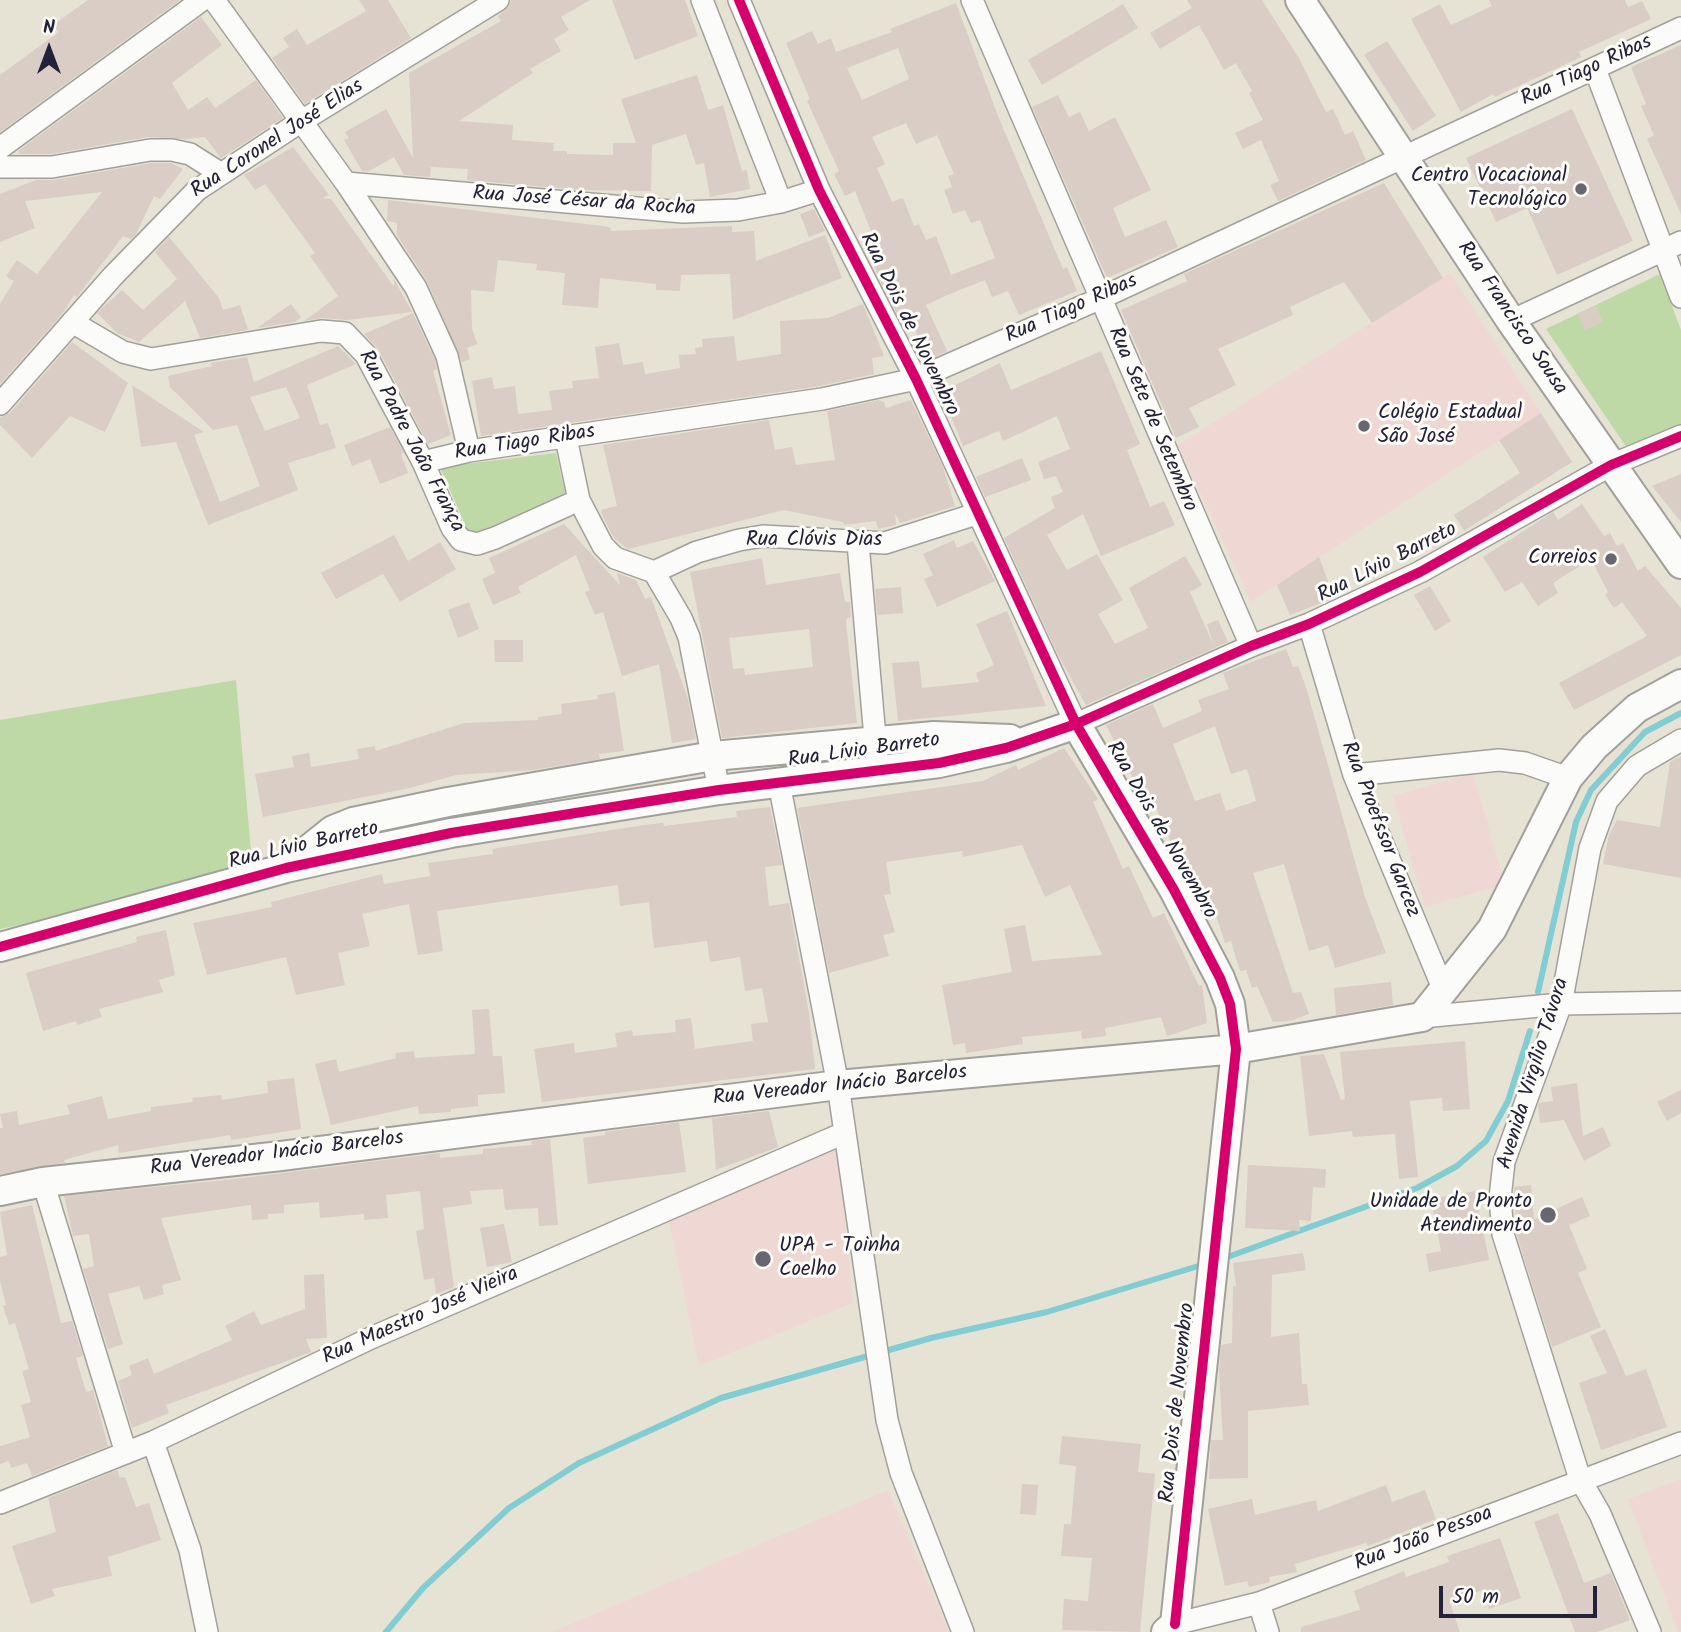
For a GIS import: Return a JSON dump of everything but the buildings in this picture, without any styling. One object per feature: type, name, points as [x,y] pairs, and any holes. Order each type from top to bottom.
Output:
[{"type":"street","points":[[0,148],[202,0]]},
{"type":"street","points":[[214,0],[346,183],[416,288],[447,356],[469,451]]},
{"type":"street","name":"Rua Coronel José Elias","points":[[0,404],[169,216],[220,173],[498,0]]},
{"type":"street","points":[[702,0],[781,202]]},
{"type":"street","name":"Rua Dois de Novembro","points":[[739,0],[819,190],[916,379],[976,514],[1076,724],[1174,890],[1220,978],[1230,1004],[1236,1049],[1171,1628]]},
{"type":"street","name":"Rua Sete de Setembro","points":[[971,0],[1098,299],[1251,646]]},
{"type":"street","name":"Rua Francisco Sousa","points":[[1300,0],[1511,321],[1681,564]]},
{"type":"street","name":"Rua Tiago Ribas","points":[[423,462],[469,451],[822,399],[916,379],[1098,299],[1681,28]]},
{"type":"street","points":[[1595,69],[1672,247],[1681,297]]},
{"type":"street","points":[[0,167],[52,167],[150,150],[172,150],[190,154],[220,173]]},
{"type":"street","name":"Rua José César da Rocha","points":[[346,183],[683,212],[738,210],[781,202],[819,190]]},
{"type":"street","points":[[1511,321],[1672,247]]},
{"type":"street","name":"Rua Padre João França","points":[[72,322],[123,352],[151,359],[321,331],[345,332],[366,355],[423,462],[452,528],[468,544],[495,538],[579,500]]},
{"type":"street","name":"Rua Lívio Barreto","points":[[0,947],[286,868],[452,833],[719,790],[878,772],[972,757],[1076,724],[1251,646],[1309,624],[1420,572],[1611,465],[1681,436]]},
{"type":"street","points":[[566,438],[579,500],[609,554],[654,572],[689,637],[719,790]]},
{"type":"street","name":"Rua Clóvis Dias","points":[[654,572],[713,546],[763,536],[885,543],[976,514]]},
{"type":"street","points":[[858,543],[878,772]]},
{"type":"street","name":"Rua Proefssor Garcez","points":[[1309,624],[1354,775],[1444,993]]},
{"type":"street","points":[[1422,1017],[1444,993],[1492,929],[1568,778],[1594,747],[1637,708],[1681,684]]},
{"type":"street","name":"Rua Lívio Barreto","points":[[286,868],[314,842],[353,822],[448,802],[713,756],[934,736],[1026,740]]},
{"type":"street","name":"Avenida Virgílio Távora","points":[[1650,1632],[1600,1514],[1580,1479],[1503,1234],[1500,1198],[1504,1162],[1561,1004],[1590,848],[1607,801],[1637,766],[1681,740]]},
{"type":"street","points":[[1354,775],[1499,760],[1525,763],[1568,778]]},
{"type":"street","points":[[779,783],[838,1085],[887,1420],[901,1474],[962,1632]]},
{"type":"street","name":"Rua Vereador Inácio Barcelos","points":[[0,1191],[43,1182],[281,1156],[838,1085],[1236,1049],[1422,1017],[1561,1004],[1681,1002]]},
{"type":"street","name":"Rua Maestro José Vieira","points":[[0,1503],[153,1442],[371,1338],[844,1133]]},
{"type":"street","points":[[43,1182],[126,1453]]},
{"type":"street","points":[[153,1442],[190,1550],[207,1632]]},
{"type":"street","name":"Rua João Pessoa","points":[[1171,1628],[1259,1603],[1580,1479],[1681,1443]]},
{"type":"street","points":[[1259,1603],[1268,1632]]},
{"type":"shaded area","name":"Colégio Estadual São José","points":[[1450,273],[1541,413],[1251,602],[1178,445]]},
{"type":"shaded area","points":[[1473,773],[1505,884],[1425,907],[1393,796]]},
{"type":"shaded area","name":"UPA - Toinha Coelho","points":[[838,1144],[853,1303],[699,1366],[668,1216]]},
{"type":"shaded area","points":[[1681,1479],[1681,1632],[1678,1632],[1628,1499]]},
{"type":"shaded area","points":[[888,1490],[949,1632],[552,1632]]},
{"type":"green space","points":[[1660,274],[1681,330],[1681,426],[1627,448],[1546,329]]},
{"type":"green space","points":[[556,453],[565,493],[470,536],[440,467]]},
{"type":"green space","points":[[236,680],[253,875],[0,929],[0,720]]},
{"type":"waterway","points":[[1538,992],[1576,822],[1591,790],[1645,732],[1681,713]]},
{"type":"waterway","points":[[1222,1259],[1417,1188],[1457,1166],[1486,1141],[1508,1101],[1530,1031]]},
{"type":"waterway","points":[[386,1632],[423,1588],[509,1508],[579,1463],[721,1398],[931,1338],[1047,1312],[1205,1264]]},
{"type":"cycle path","points":[[739,0],[819,190],[916,379],[1076,724],[1174,890],[1220,978],[1230,1004],[1236,1049],[1175,1624]]},
{"type":"cycle path","points":[[0,947],[286,868],[451,833],[719,790],[939,763],[1006,748],[1076,724],[1251,646],[1309,624],[1420,572],[1611,465],[1681,436]]},
{"type":"place","name":"Centro Vocacional Tecnológico","points":[[1581,189]]},
{"type":"place","name":"Colégio Estadual São José","points":[[1364,426]]},
{"type":"place","name":"Correios","points":[[1611,559]]},
{"type":"place","name":"Unidade de Pronto Atendimento","points":[[1548,1215]]},
{"type":"place","name":"UPA - Toinha Coelho","points":[[763,1259]]}]
